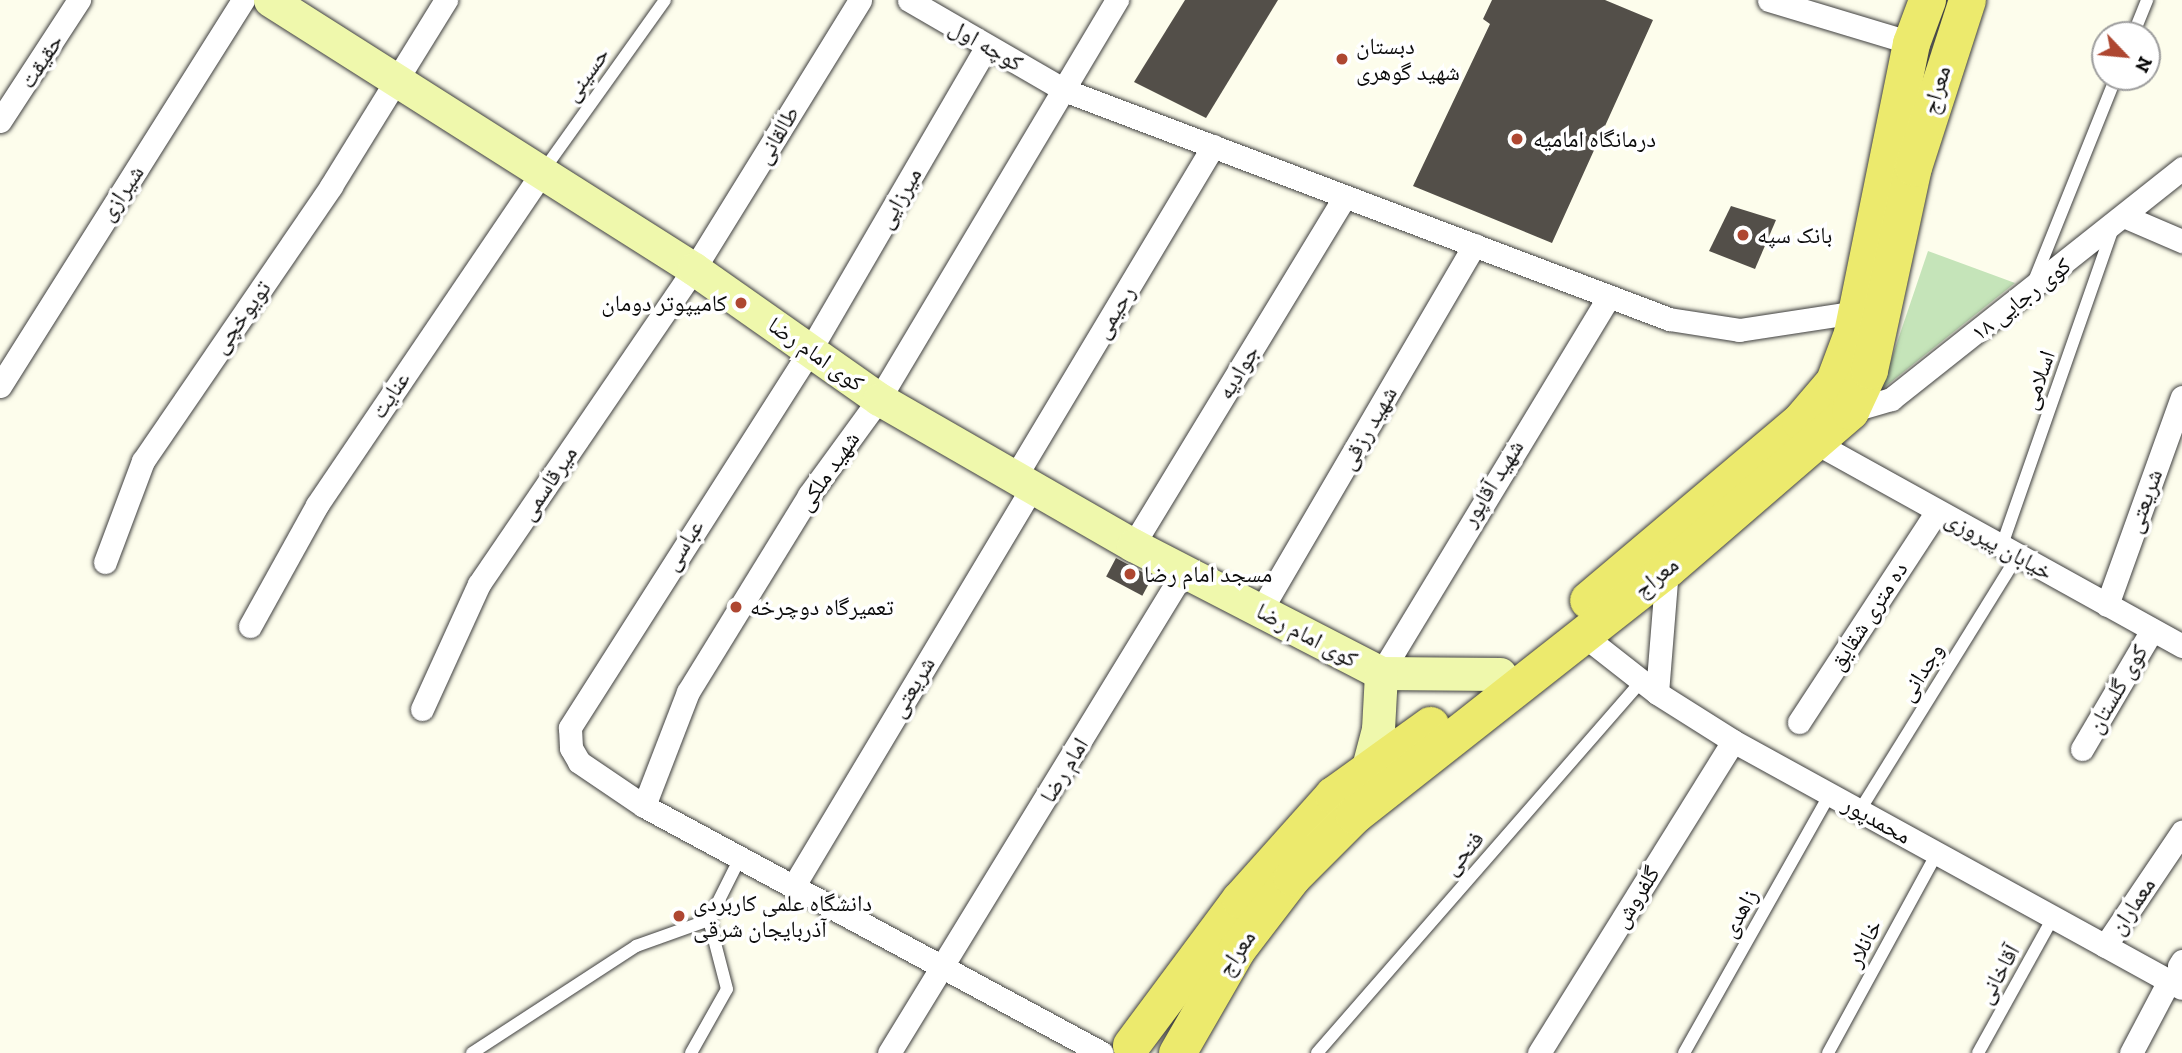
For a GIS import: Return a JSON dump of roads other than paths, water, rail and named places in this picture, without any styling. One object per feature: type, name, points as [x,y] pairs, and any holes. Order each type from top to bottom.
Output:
[{"type":"main road","name":"معراج","points":[[1117,1050],[1240,899],[1334,795],[1500,674],[1800,421],[1834,382],[1857,312],[1911,43],[1927,0]]},
{"type":"main road","name":"معراج","points":[[1177,1053],[1237,948],[1292,877],[1354,815],[1667,569],[1850,411],[1869,369],[1913,167],[1967,0]]},
{"type":"main road","points":[[1117,1050],[1150,1043],[1166,1053]]},
{"type":"street","name":"حقیقت","points":[[0,121],[79,0]]},
{"type":"street","name":"شیرازی","points":[[0,386],[243,0]]},
{"type":"street","name":"کوی امام رضا","points":[[270,0],[694,269],[879,399],[1133,545],[1381,673]]},
{"type":"street","name":"تویوخچی","points":[[104,562],[142,461],[397,80],[446,0]]},
{"type":"street","name":"طالقانی","points":[[694,269],[860,0]]},
{"type":"street","name":"کوچه اول","points":[[909,0],[1064,90],[1669,319],[1739,330],[1857,312]]},
{"type":"street","name":"شهید ملکی","points":[[644,806],[688,692],[809,495],[879,399],[1117,0]]},
{"type":"street","points":[[1769,0],[1911,43]]},
{"type":"street","name":"میرزایی","points":[[811,349],[987,46]]},
{"type":"street","name":"رحیمی","points":[[1023,482],[1213,146]]},
{"type":"street","name":"کوی رجایی ۱۸","points":[[1850,411],[1891,399],[2119,223],[2182,168]]},
{"type":"street","name":"عنایت","points":[[250,626],[317,505],[542,173]]},
{"type":"street","name":"جوادیه","points":[[1133,545],[1344,198]]},
{"type":"street","points":[[2119,223],[2182,241]]},
{"type":"street","name":"شهید رزقی","points":[[1261,610],[1474,245]]},
{"type":"street","name":"میرقاسمی","points":[[422,709],[479,584],[694,269]]},
{"type":"street","name":"شهید آقاپور","points":[[1381,673],[1609,297]]},
{"type":"street","name":"عباسی","points":[[644,806],[579,762],[571,748],[570,728],[811,349]]},
{"type":"street","name":"شریعتی","points":[[2107,605],[2182,397]]},
{"type":"street","name":"خیابان پیروزی","points":[[1816,443],[2182,646]]},
{"type":"street","name":"شریعتی","points":[[793,887],[1023,482]]},
{"type":"street","name":"ده متری شقایق","points":[[1799,722],[1937,510]]},
{"type":"street","points":[[1649,687],[1667,569]]},
{"type":"street","name":"امام رضا","points":[[889,1053],[944,969],[1184,571]]},
{"type":"street","name":"کوی گلستان","points":[[2082,749],[2152,630]]},
{"type":"street","name":"محمدپور","points":[[1583,635],[1649,687],[1733,741],[2105,946],[2178,974]]},
{"type":"street","points":[[1367,771],[1378,729],[1381,673],[1500,674]]},
{"type":"street","name":"گلفروش","points":[[1539,1053],[1733,741]]},
{"type":"street","points":[[644,806],[944,969],[1117,1050]]},
{"type":"street","name":"معماران","points":[[2105,946],[2182,832]]},
{"type":"street","points":[[2131,1053],[2178,974]]},
{"type":"lane","name":"حسینی","points":[[542,173],[665,0]]},
{"type":"lane","points":[[2139,21],[2147,0]]},
{"type":"lane","points":[[2030,292],[2110,91]]},
{"type":"lane","name":"اسلامی","points":[[2010,550],[2119,223]]},
{"type":"lane","name":"وجدانی","points":[[1860,810],[2010,550]]},
{"type":"lane","name":"فتحی","points":[[1317,1053],[1649,687]]},
{"type":"lane","name":"زاهدی","points":[[1684,1053],[1830,794]]},
{"type":"lane","name":"خانلار","points":[[1828,1053],[1937,853]]},
{"type":"lane","points":[[691,1053],[727,989],[709,919],[740,858]]},
{"type":"lane","name":"آقاخانی","points":[[1978,1053],[2054,916]]},
{"type":"lane","points":[[472,1053],[636,946],[709,919]]},
{"type":"place","name":"دبستان شهید گوهری","points":[[1342,59]]},
{"type":"place","name":"درمانگاه امامیه","points":[[1517,139]]},
{"type":"place","name":"بانک سپه","points":[[1743,235]]},
{"type":"place","name":"کامیپوتر دومان","points":[[741,303]]},
{"type":"place","name":"مسجد امام رضا","points":[[1130,574]]},
{"type":"place","name":"تعمیرگاه دوچرخه","points":[[736,607]]},
{"type":"place","name":"دانشگاه علمی کاربردی آذربایجان شرقی","points":[[679,916]]}]
